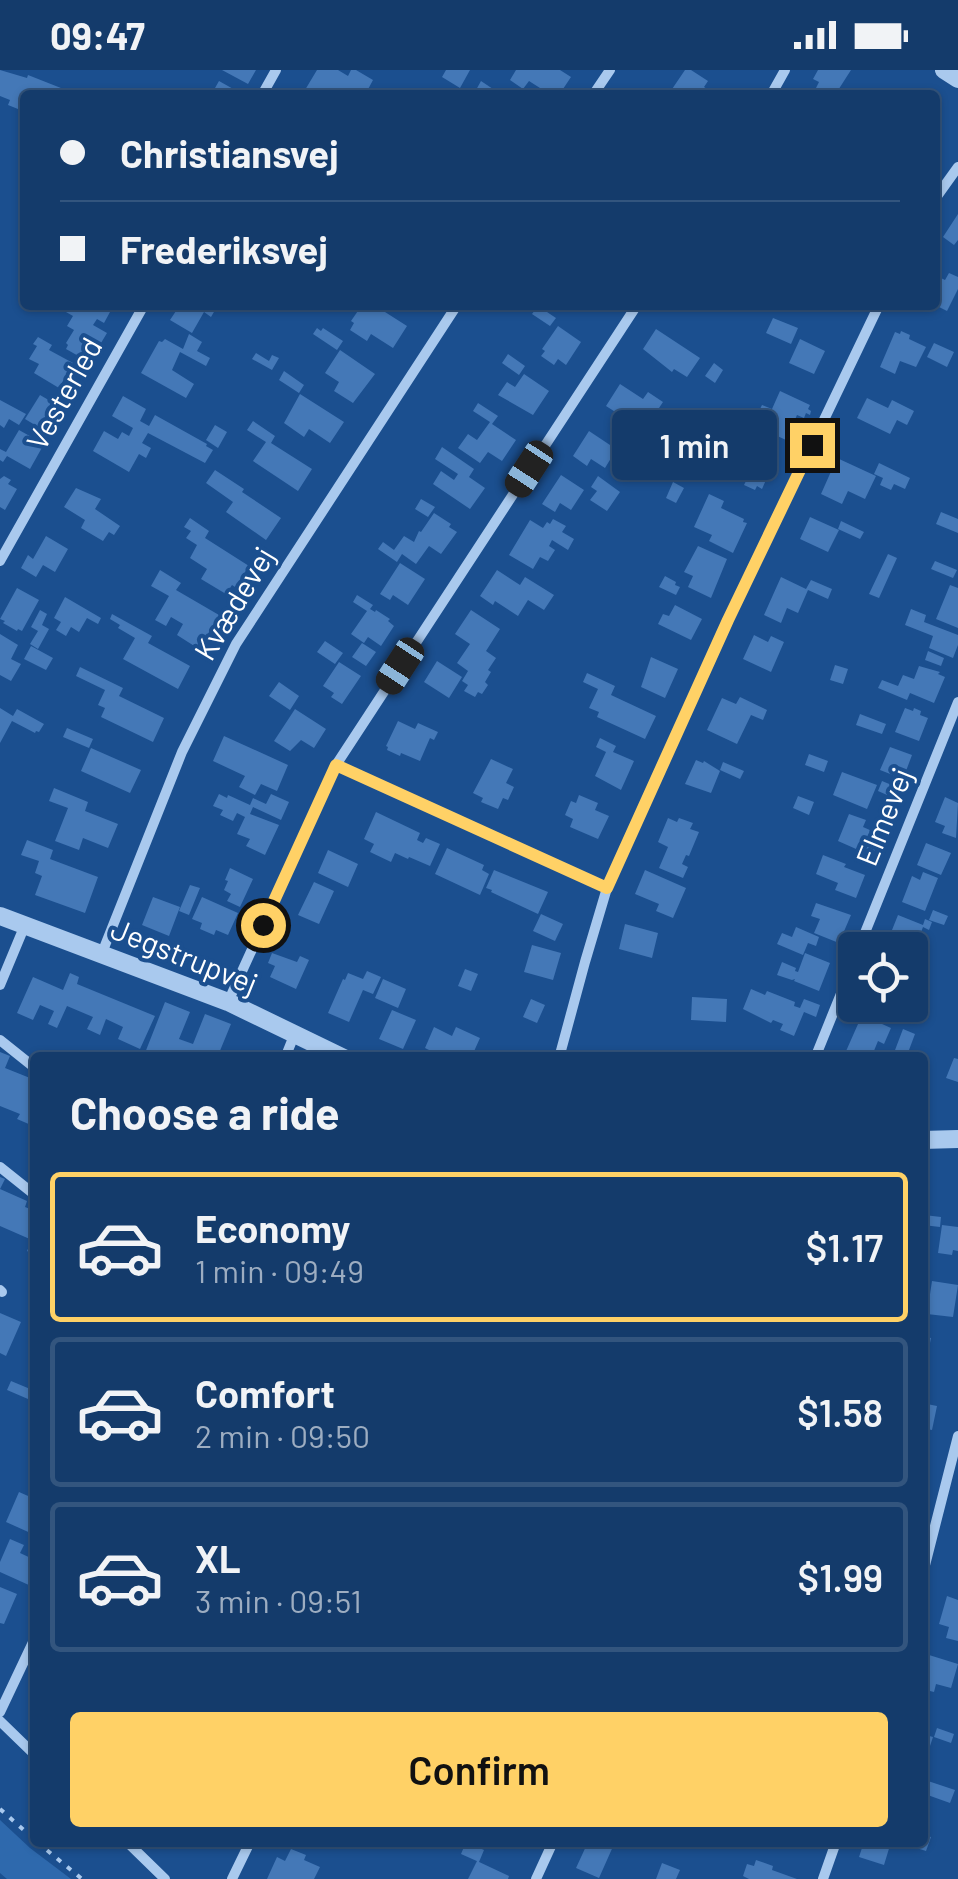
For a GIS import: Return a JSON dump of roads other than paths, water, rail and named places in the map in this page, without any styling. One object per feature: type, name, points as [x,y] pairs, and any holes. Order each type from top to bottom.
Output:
[{"type":"street","points":[[944,70],[958,79]]},
{"type":"street","points":[[940,193],[958,167]]},
{"type":"street","name":"Vesterled","points":[[0,561],[141,310]]},
{"type":"street","name":"Kvædevej","points":[[102,953],[182,752],[236,644],[454,310]]},
{"type":"street","points":[[228,1002],[336,765],[634,310]]},
{"type":"street","points":[[562,1052],[607,888],[728,620],[877,310]]},
{"type":"street","name":"Elmevej","points":[[865,932],[958,702]]},
{"type":"street","points":[[336,765],[607,888]]},
{"type":"street","name":"Jegstrupvej","points":[[0,916],[228,1002],[332,1052]]},
{"type":"street","points":[[0,984],[25,925]]},
{"type":"street","points":[[817,1052],[838,1001]]},
{"type":"street","points":[[287,1052],[295,1033]]},
{"type":"street","points":[[0,1040],[30,1064]]},
{"type":"street","points":[[928,1140],[958,1139]]},
{"type":"street","points":[[0,1166],[30,1191]]},
{"type":"street","points":[[928,1554],[958,1436]]},
{"type":"street","points":[[0,1712],[30,1649]]},
{"type":"street","points":[[0,1721],[30,1750]]},
{"type":"street","points":[[131,1847],[165,1879]]},
{"type":"street","points":[[232,1879],[248,1847]]},
{"type":"street","points":[[536,1879],[552,1847]]},
{"type":"street","points":[[824,1879],[834,1847]]}]
